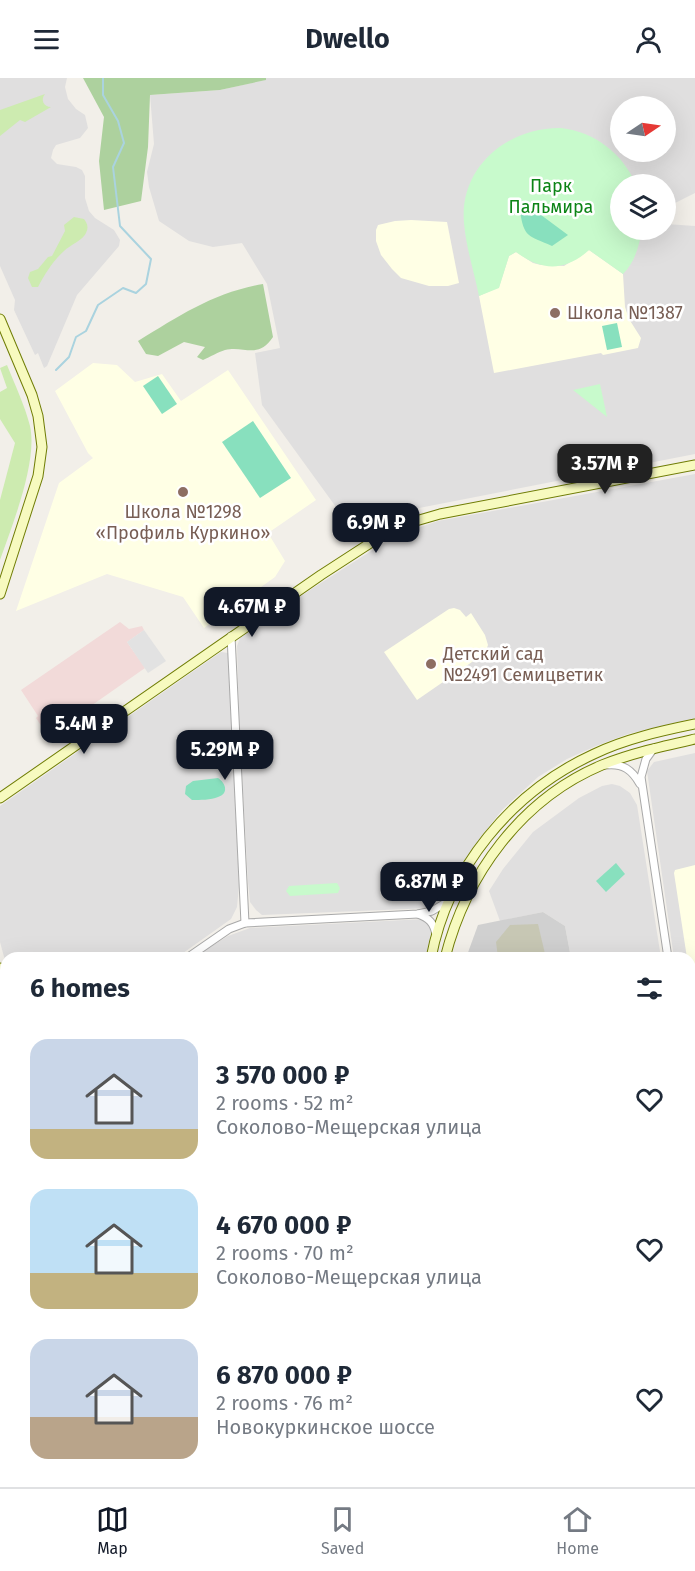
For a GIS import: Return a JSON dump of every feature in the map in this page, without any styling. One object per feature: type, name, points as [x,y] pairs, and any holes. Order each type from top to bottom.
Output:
[{"type":"street","points":[[0,319],[32,395],[38,416],[42,447],[38,476],[0,594]]},
{"type":"street","points":[[0,798],[231,636],[388,531],[405,523],[440,514],[695,465]]},
{"type":"street","points":[[231,636],[245,923]]},
{"type":"street","points":[[432,952],[449,900],[467,866],[514,808],[548,780],[571,765],[613,746],[695,724]]},
{"type":"street","points":[[447,952],[467,895],[485,864],[507,835],[522,820],[558,790],[601,766],[654,748],[695,739]]},
{"type":"street","points":[[654,748],[644,763],[641,777],[667,952]]},
{"type":"street","points":[[601,766],[612,765],[628,768],[642,787]]},
{"type":"street","points":[[196,952],[229,929],[245,923],[418,914],[440,908],[449,900]]},
{"type":"street","points":[[418,914],[429,918],[436,936]]},
{"type":"shaded area","points":[[0,78],[67,78],[65,87],[68,99],[85,115],[88,128],[80,138],[56,145],[51,158],[57,164],[82,170],[85,176],[85,198],[89,211],[95,218],[114,230],[120,240],[119,246],[77,295],[47,366],[44,368],[38,353],[35,355],[14,310],[15,300],[0,266]]},
{"type":"shaded area","points":[[266,78],[695,78],[695,193],[676,202],[676,174],[610,174],[610,240],[676,240],[676,225],[695,226],[695,454],[419,508],[398,515],[357,536],[262,405],[255,353],[280,348],[267,284],[242,243],[213,247],[189,241],[159,221],[147,172],[154,144],[150,95],[220,90]]},
{"type":"shaded area","points":[[411,220],[447,222],[459,283],[448,286],[429,286],[401,278],[381,255],[376,241],[378,225]]},
{"type":"shaded area","name":"Школа №1387","points":[[589,250],[623,274],[625,307],[629,319],[641,338],[638,348],[494,373],[479,296],[499,287],[509,256],[516,252],[533,263],[564,266]]},
{"type":"shaded area","name":"Школа №1298 «Профиль Куркино»","points":[[93,363],[117,365],[135,382],[162,374],[181,401],[228,370],[316,500],[268,533],[285,561],[275,577],[204,628],[183,597],[107,574],[16,611],[59,483],[93,458],[88,453],[55,391]]},
{"type":"shaded area","points":[[695,474],[695,718],[628,734],[596,746],[567,759],[538,777],[502,810],[459,870],[441,903],[432,908],[262,915],[256,910],[250,902],[248,882],[239,720],[237,646],[240,638],[247,631],[393,537],[403,533],[438,521]]},
{"type":"shaded area","name":"Детский сад №2491 Семицветик","points":[[449,609],[460,610],[466,617],[471,613],[485,635],[488,645],[485,653],[417,700],[384,652]]},
{"type":"shaded area","points":[[120,622],[129,629],[142,626],[144,630],[127,642],[145,668],[48,736],[21,690]]},
{"type":"shaded area","points":[[144,630],[166,661],[148,673],[127,642]]},
{"type":"shaded area","points":[[221,652],[228,653],[239,886],[237,907],[231,919],[184,952],[3,952],[0,942],[0,806]]},
{"type":"shaded area","points":[[695,753],[695,952],[673,952],[647,771],[654,762]]},
{"type":"shaded area","points":[[612,784],[620,786],[630,793],[637,805],[660,952],[570,952],[565,926],[543,912],[500,921],[489,891],[503,869],[533,832],[579,798],[602,786]]},
{"type":"shaded area","points":[[695,865],[695,952],[686,952],[675,870]]},
{"type":"shaded area","points":[[543,912],[565,926],[570,952],[468,952],[478,925]]},
{"type":"shaded area","points":[[424,919],[430,923],[432,930],[426,952],[203,952],[228,936],[250,928]]},
{"type":"shaded area","points":[[538,924],[545,952],[497,952],[496,942],[510,925]]},
{"type":"green space","points":[[83,78],[266,78],[266,80],[220,90],[150,95],[148,147],[141,201],[104,210],[99,161],[104,117]]},
{"type":"green space","points":[[45,94],[44,103],[51,107],[25,122],[20,120],[0,136],[0,110]]},
{"type":"green space","name":"Парк Пальмира","points":[[561,128],[585,134],[610,150],[610,162],[623,163],[631,174],[610,174],[610,240],[640,240],[638,248],[623,274],[589,250],[571,262],[553,266],[535,263],[516,252],[509,256],[499,288],[479,296],[464,223],[465,203],[470,184],[479,168],[491,154],[506,143],[541,129]]},
{"type":"green space","points":[[520,211],[537,212],[568,235],[552,246],[532,237],[523,226]]},
{"type":"green space","points":[[74,217],[84,219],[87,225],[86,233],[56,259],[38,287],[32,287],[28,278],[30,272],[38,269],[48,257],[52,256],[65,231],[64,225]]},
{"type":"green space","points":[[263,284],[273,337],[262,348],[225,350],[203,360],[197,357],[205,347],[184,342],[158,356],[146,354],[138,341],[213,299]]},
{"type":"green space","points":[[617,323],[622,347],[607,350],[602,326]]},
{"type":"green space","points":[[7,365],[28,418],[32,440],[27,475],[0,560],[0,500],[15,443],[0,419],[0,392],[7,388],[0,368]]},
{"type":"green space","points":[[158,376],[177,404],[162,414],[143,386]]},
{"type":"green space","points":[[600,384],[607,417],[573,390]]},
{"type":"green space","points":[[253,421],[291,478],[260,498],[222,442]]},
{"type":"green space","points":[[218,778],[225,788],[221,796],[192,800],[185,794],[186,786],[193,781]]},
{"type":"green space","points":[[616,863],[625,874],[606,892],[596,881]]},
{"type":"green space","points":[[337,883],[340,888],[338,893],[290,896],[286,891],[289,886]]},
{"type":"waterway","points":[[56,370],[69,357],[76,337],[86,331],[98,305],[123,288],[136,293],[146,284],[151,259],[120,226],[113,167],[124,143],[118,121],[103,95],[103,78]]},
{"type":"place","name":"Школа №1387","points":[[555,313]]},
{"type":"place","name":"Школа №1298 «Профиль Куркино»","points":[[183,492]]},
{"type":"place","name":"Детский сад №2491 Семицветик","points":[[431,664]]}]
